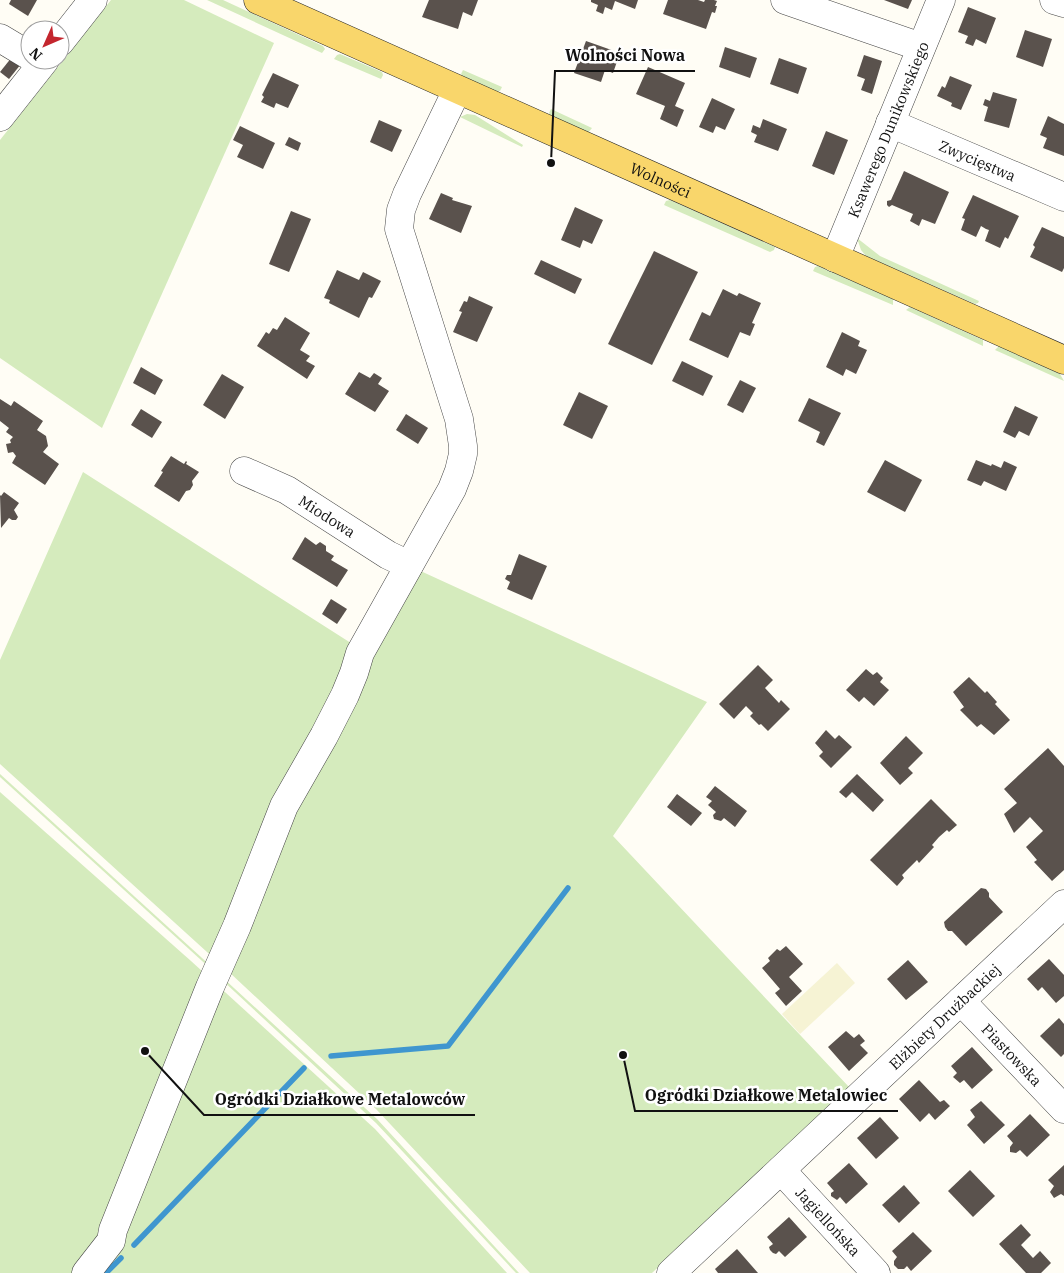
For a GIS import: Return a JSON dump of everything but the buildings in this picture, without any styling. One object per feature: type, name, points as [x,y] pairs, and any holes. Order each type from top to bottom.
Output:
[{"type":"main road","name":"Wolności","points":[[258,0],[1064,360]]},
{"type":"street","points":[[70,29],[93,0]]},
{"type":"street","points":[[785,0],[921,47]]},
{"type":"street","name":"Ksawerego Dunikowskiego","points":[[835,258],[940,0]]},
{"type":"street","points":[[1054,0],[1064,4]]},
{"type":"street","points":[[0,38],[20,49]]},
{"type":"street","points":[[0,117],[32,70]]},
{"type":"street","points":[[86,1273],[111,1241],[113,1230],[154,1126],[237,926],[284,806],[345,695],[360,653],[452,489],[459,470],[463,446],[459,419],[399,229],[401,210],[407,194],[457,90]]},
{"type":"street","name":"Zwycięstwa","points":[[890,123],[1064,197]]},
{"type":"street","name":"Miodowa","points":[[244,472],[287,490],[388,555],[408,565]]},
{"type":"street","name":"Elżbiety Drużbackiej","points":[[671,1273],[1064,904]]},
{"type":"street","name":"Piastowska","points":[[961,1000],[1064,1109]]},
{"type":"street","name":"Jagiellońska","points":[[781,1170],[876,1273]]},
{"type":"shaded area","points":[[837,963],[855,983],[800,1034],[782,1014]]},
{"type":"green space","points":[[111,0],[184,0],[274,43],[102,428],[0,358],[0,140],[56,70],[70,70],[70,52]]},
{"type":"green space","points":[[207,0],[223,0],[323,46],[325,49],[322,53]]},
{"type":"green space","points":[[340,54],[382,72],[381,79],[334,59]]},
{"type":"green space","points":[[463,70],[502,87],[500,91],[497,92],[463,77],[461,74]]},
{"type":"green space","points":[[551,109],[592,128],[588,133],[551,116],[549,113]]},
{"type":"green space","points":[[467,114],[475,115],[523,145],[522,147],[460,117]]},
{"type":"green space","points":[[670,200],[775,247],[774,250],[770,252],[664,205],[666,201]]},
{"type":"green space","points":[[857,238],[880,256],[979,301],[978,303],[975,304],[866,256],[861,250]]},
{"type":"green space","points":[[818,266],[893,299],[893,305],[813,271]]},
{"type":"green space","points":[[910,307],[983,340],[983,346],[906,310]]},
{"type":"green space","points":[[999,346],[1060,374],[1064,381],[995,350]]},
{"type":"green space","points":[[83,472],[354,645],[414,568],[707,702],[613,836],[849,1087],[652,1273],[530,1273],[376,1109],[229,972],[0,764],[0,660]]},
{"type":"green space","points":[[0,774],[213,968],[212,970],[0,777]]},
{"type":"green space","points":[[0,792],[191,961],[375,1129],[507,1273],[0,1273]]},
{"type":"green space","points":[[222,977],[377,1119],[519,1273],[516,1273],[376,1123],[221,979]]},
{"type":"waterway","points":[[331,1056],[448,1046],[568,888]]},
{"type":"waterway","points":[[134,1245],[304,1068]]},
{"type":"waterway","points":[[106,1273],[121,1258]]},
{"type":"place","name":"Wolności Nowa","points":[[551,163]]},
{"type":"place","name":"Ogródki Działkowe Metalowców","points":[[145,1051]]},
{"type":"place","name":"Ogródki Działkowe Metalowiec","points":[[623,1055]]}]
